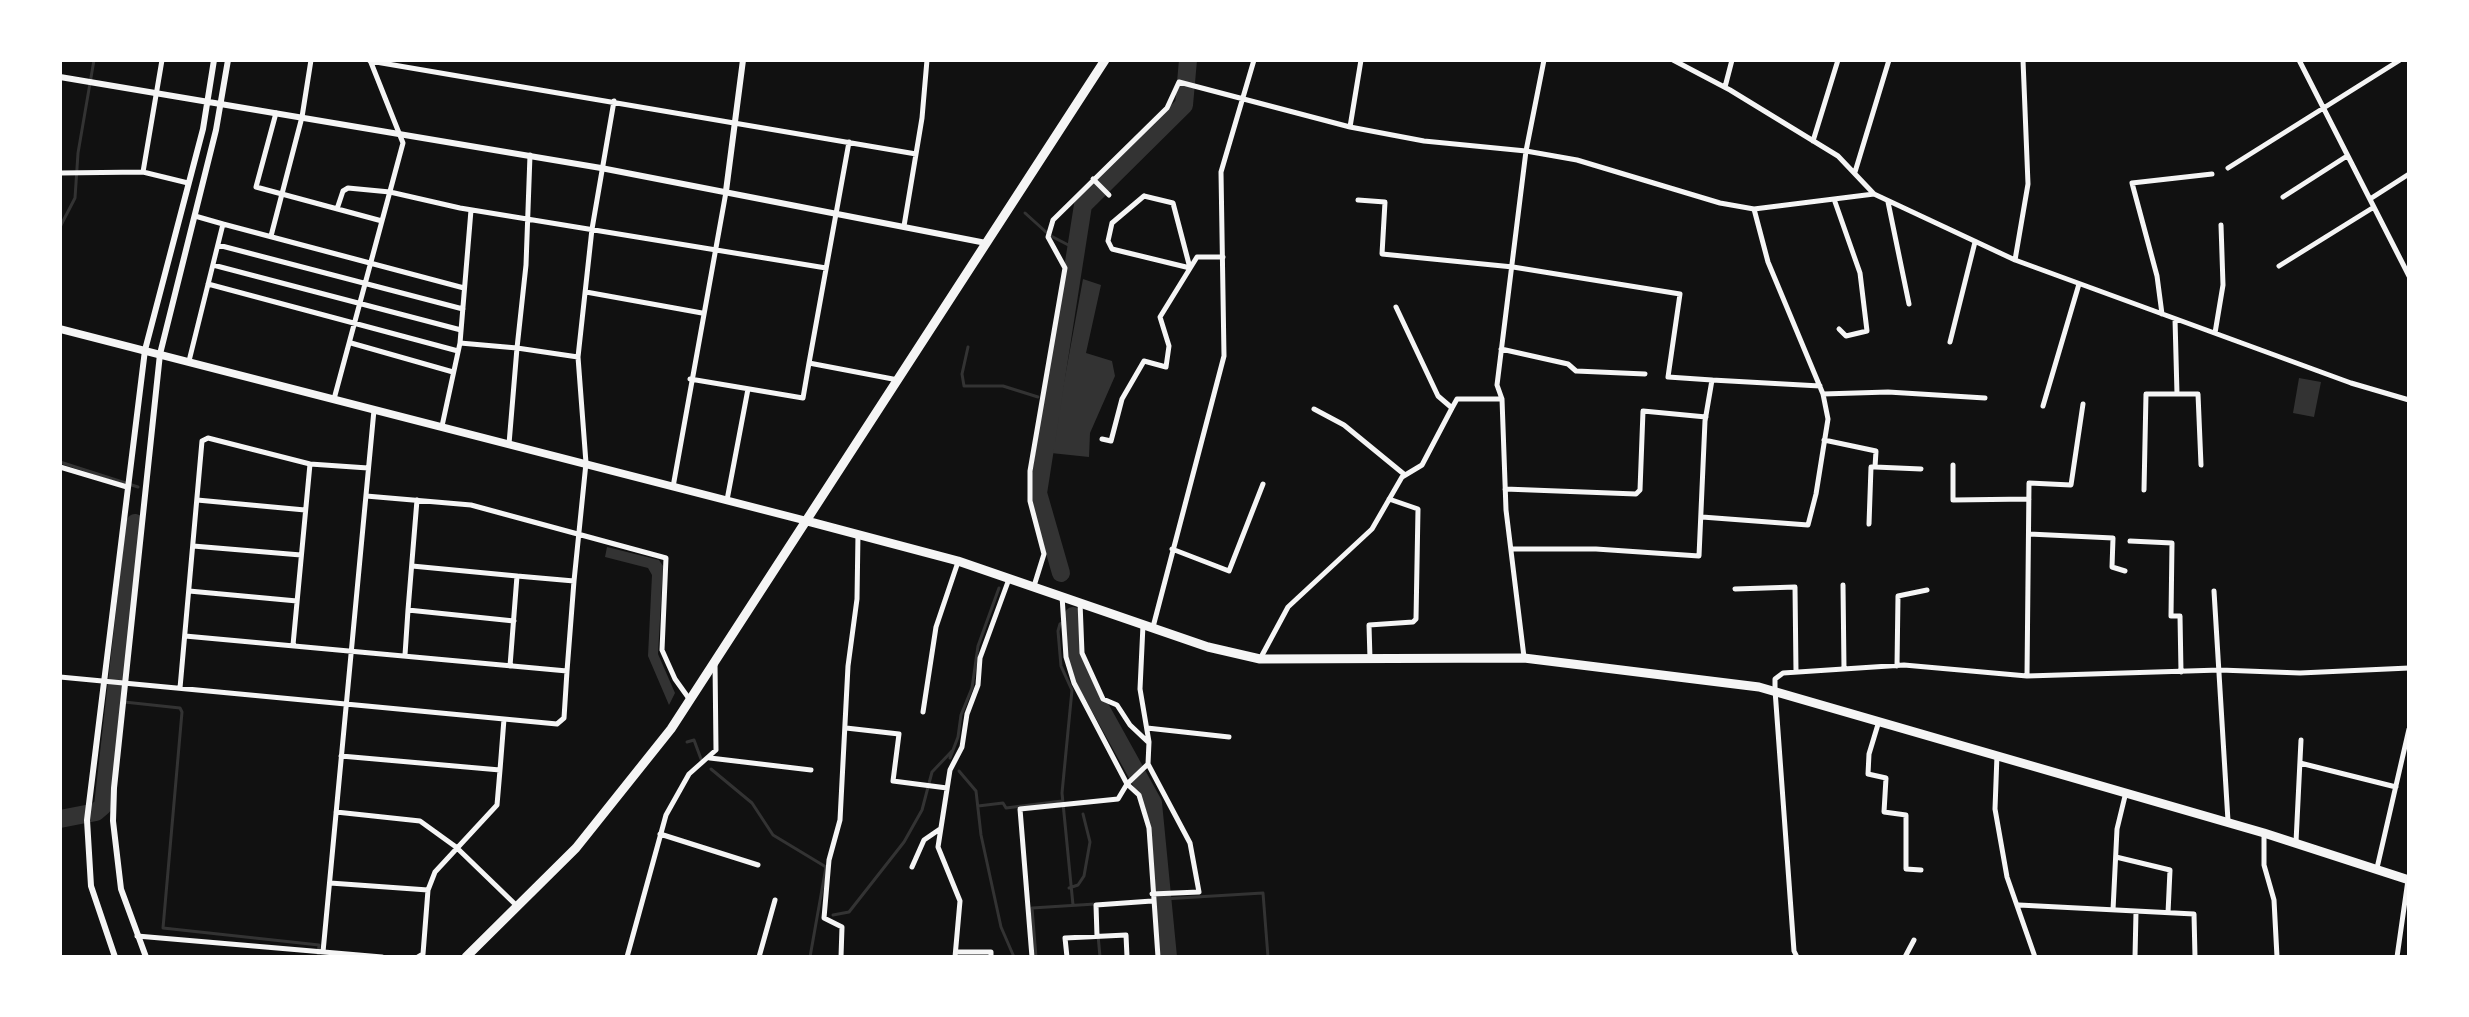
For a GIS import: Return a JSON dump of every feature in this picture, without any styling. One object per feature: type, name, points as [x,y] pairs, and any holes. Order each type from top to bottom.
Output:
[{"type":"highway","points":[[466,957],[519,908],[601,820],[690,700],[1105,60]]},
{"type":"highway","points":[[807,521],[958,561],[1225,652],[1260,659],[1524,658],[1700,677],[1775,690],[2264,833],[2409,880]]},
{"type":"main road","points":[[60,329],[807,521]]},
{"type":"street","points":[[143,172],[162,60]]},
{"type":"street","points":[[115,957],[96,907],[87,842],[145,350],[208,101],[214,60]]},
{"type":"street","points":[[146,957],[121,889],[113,821],[160,354],[195,216],[228,60]]},
{"type":"street","points":[[271,236],[302,117],[311,60]]},
{"type":"street","points":[[334,399],[403,143],[396,132],[370,60],[916,154]]},
{"type":"street","points":[[673,487],[713,249],[726,191],[743,60]]},
{"type":"street","points":[[904,226],[927,60]]},
{"type":"street","points":[[1097,936],[1096,905],[1199,892],[1190,843],[1148,764],[1149,742],[1140,689],[1148,625],[1172,549],[1224,356],[1221,172],[1254,60]]},
{"type":"street","points":[[1350,127],[1361,60]]},
{"type":"street","points":[[1524,658],[1505,489],[1502,399],[1497,385],[1526,151],[1544,60]]},
{"type":"street","points":[[1725,87],[1732,60]]},
{"type":"street","points":[[1813,141],[1838,60]]},
{"type":"street","points":[[1855,172],[1889,60]]},
{"type":"street","points":[[2015,260],[2028,184],[2023,60]]},
{"type":"street","points":[[2299,60],[2409,276]]},
{"type":"street","points":[[2228,168],[2400,60]]},
{"type":"street","points":[[1676,61],[1813,141],[1855,172],[1874,194],[1975,242],[2079,284],[2409,400]]},
{"type":"street","points":[[60,77],[530,155],[986,243]]},
{"type":"street","points":[[1034,586],[1044,554],[1030,501],[1030,471],[1065,268],[1048,237],[1053,220],[1167,108],[1179,82],[1350,127],[1469,148],[1526,151],[1577,160],[1720,203],[1754,209],[1874,194]]},
{"type":"street","points":[[60,677],[557,724],[564,718],[586,463],[578,357],[592,229],[614,101]]},
{"type":"street","points":[[276,112],[256,187],[382,221]]},
{"type":"street","points":[[690,379],[803,398],[849,142]]},
{"type":"street","points":[[509,444],[530,155]]},
{"type":"street","points":[[2283,197],[2347,156]]},
{"type":"street","points":[[60,173],[143,172],[188,183]]},
{"type":"street","points":[[2162,314],[2157,276],[2132,183],[2212,174]]},
{"type":"street","points":[[2370,199],[2409,174]]},
{"type":"street","points":[[1094,181],[1108,193]]},
{"type":"street","points":[[337,209],[343,191],[348,188],[390,192],[471,210],[826,268]]},
{"type":"street","points":[[1144,196],[1173,203],[1190,268],[1112,249],[1108,241],[1112,223],[1144,196]]},
{"type":"street","points":[[1834,199],[1860,273],[1867,331],[1846,336],[1839,329]]},
{"type":"street","points":[[1358,200],[1385,202],[1382,254],[1513,267],[1680,294],[1668,377],[1820,386]]},
{"type":"street","points":[[1888,201],[1909,304]]},
{"type":"street","points":[[2279,266],[2374,207]]},
{"type":"street","points":[[1702,517],[1808,525],[1828,419],[1820,386],[1768,262],[1754,209]]},
{"type":"street","points":[[442,427],[460,343],[471,210]]},
{"type":"street","points":[[195,216],[464,288]]},
{"type":"street","points":[[189,361],[223,224]]},
{"type":"street","points":[[2215,333],[2223,285],[2221,225]]},
{"type":"street","points":[[1950,342],[1975,242]]},
{"type":"street","points":[[218,245],[463,309]]},
{"type":"street","points":[[1102,439],[1111,441],[1122,399],[1144,361],[1166,367],[1169,346],[1160,317],[1197,257],[1223,257]]},
{"type":"street","points":[[213,265],[461,330]]},
{"type":"street","points":[[208,284],[458,351]]},
{"type":"street","points":[[2043,406],[2079,284]]},
{"type":"street","points":[[586,292],[702,313]]},
{"type":"street","points":[[1396,307],[1438,396],[1452,408]]},
{"type":"street","points":[[2175,318],[2177,394]]},
{"type":"street","points":[[351,343],[453,372]]},
{"type":"street","points":[[460,343],[578,357]]},
{"type":"street","points":[[1501,349],[1568,364],[1576,371],[1645,374]]},
{"type":"street","points":[[809,363],[899,380]]},
{"type":"street","points":[[1511,549],[1596,549],[1699,556],[1706,417],[1712,380]]},
{"type":"street","points":[[727,500],[748,389]]},
{"type":"street","points":[[1823,394],[1888,392],[1985,398]]},
{"type":"street","points":[[2144,490],[2146,394],[2198,394],[2201,465]]},
{"type":"street","points":[[1260,659],[1288,607],[1372,529],[1405,475],[1422,465],[1457,399],[1502,399]]},
{"type":"street","points":[[2027,676],[2029,483],[2071,485],[2083,404]]},
{"type":"street","points":[[1314,409],[1344,425],[1405,475]]},
{"type":"street","points":[[323,952],[374,410]]},
{"type":"street","points":[[1505,489],[1636,494],[1640,490],[1643,411],[1706,417]]},
{"type":"street","points":[[180,688],[202,441],[208,438],[310,464],[368,468]]},
{"type":"street","points":[[1824,440],[1876,451],[1875,467]]},
{"type":"street","points":[[293,645],[310,464]]},
{"type":"street","points":[[1953,465],[1953,500],[2029,499]]},
{"type":"street","points":[[60,467],[127,487]]},
{"type":"street","points":[[1869,524],[1871,467],[1921,469]]},
{"type":"street","points":[[1172,549],[1229,571],[1263,484]]},
{"type":"street","points":[[366,496],[471,505],[666,558],[662,650],[675,679],[690,700]]},
{"type":"street","points":[[1370,659],[1369,625],[1413,622],[1416,619],[1418,509],[1389,499]]},
{"type":"street","points":[[197,500],[305,510]]},
{"type":"street","points":[[405,655],[417,500]]},
{"type":"street","points":[[841,957],[842,927],[824,918],[829,860],[840,820],[848,666],[857,599],[858,533]]},
{"type":"street","points":[[2029,534],[2113,538],[2112,567],[2125,571]]},
{"type":"street","points":[[2130,541],[2172,543],[2171,616],[2180,616],[2181,672]]},
{"type":"street","points":[[193,546],[301,555]]},
{"type":"street","points":[[923,712],[936,627],[958,561]]},
{"type":"street","points":[[412,566],[574,581]]},
{"type":"street","points":[[510,666],[517,576]]},
{"type":"street","points":[[991,957],[991,952],[956,954],[960,901],[938,847],[947,788],[978,685],[980,658],[1009,577]]},
{"type":"street","points":[[1843,585],[1844,669]]},
{"type":"street","points":[[1735,589],[1795,587],[1796,672]]},
{"type":"street","points":[[1897,666],[1898,596],[1927,590]]},
{"type":"street","points":[[189,591],[297,601]]},
{"type":"street","points":[[2214,591],[2228,823]]},
{"type":"street","points":[[1062,595],[1066,657],[1074,683],[1127,784],[1139,795],[1149,828],[1158,957]]},
{"type":"street","points":[[1080,601],[1082,653],[1103,699],[1117,705],[1130,725],[1149,742]]},
{"type":"street","points":[[408,610],[514,621]]},
{"type":"street","points":[[185,636],[567,671]]},
{"type":"street","points":[[627,957],[666,815],[689,774],[716,750],[715,661]]},
{"type":"street","points":[[1795,955],[1775,690],[1775,679],[1783,673],[1897,666],[2027,676],[2220,670],[2300,673],[2409,668]]},
{"type":"street","points":[[418,957],[423,954],[428,890],[435,872],[497,805],[504,719]]},
{"type":"street","points":[[1879,720],[1869,754],[1868,774],[1886,778],[1884,812],[1906,815],[1906,869],[1921,870]]},
{"type":"street","points":[[846,728],[899,734],[893,781],[947,788]]},
{"type":"street","points":[[1147,728],[1229,737]]},
{"type":"street","points":[[2377,869],[2409,729]]},
{"type":"street","points":[[2296,843],[2301,740]]},
{"type":"street","points":[[1997,754],[1995,809],[2007,877],[2035,957]]},
{"type":"street","points":[[341,756],[500,770]]},
{"type":"street","points":[[710,758],[811,770]]},
{"type":"street","points":[[2300,763],[2396,787]]},
{"type":"street","points":[[1032,957],[1020,809],[1118,799],[1127,784],[1148,764]]},
{"type":"street","points":[[2113,910],[2117,829],[2126,792]]},
{"type":"street","points":[[336,812],[420,821],[456,847],[519,908]]},
{"type":"street","points":[[912,867],[924,840],[941,829]]},
{"type":"street","points":[[2264,833],[2264,865],[2276,914],[2277,957]]},
{"type":"street","points":[[660,834],[758,865]]},
{"type":"street","points":[[2116,857],[2170,870],[2168,913]]},
{"type":"street","points":[[2399,956],[2409,880]]},
{"type":"street","points":[[330,883],[428,890]]},
{"type":"street","points":[[759,957],[775,900]]},
{"type":"street","points":[[2019,905],[2194,914],[2195,957]]},
{"type":"street","points":[[2135,957],[2136,912]]},
{"type":"street","points":[[1067,957],[1065,938],[1126,935],[1127,957]]},
{"type":"street","points":[[136,936],[382,957]]},
{"type":"street","points":[[1905,957],[1914,940]]},
{"type":"shaded area","points":[[1083,279],[1101,285],[1086,353],[1112,361],[1115,376],[1090,433],[1089,457],[1051,453]]},
{"type":"shaded area","points":[[2299,378],[2321,382],[2314,417],[2293,413]]},
{"type":"shaded area","points":[[607,547],[659,560],[663,566],[658,654],[675,693],[669,705],[648,656],[652,575],[648,568],[605,557]]},
{"type":"waterway","points":[[60,227],[75,198],[78,153],[94,60]]},
{"type":"waterway","points":[[1061,573],[1038,493],[1083,205],[1184,105],[1188,60]]},
{"type":"waterway","points":[[1025,213],[1046,232]]},
{"type":"waterway","points":[[1051,236],[1076,249]]},
{"type":"waterway","points":[[968,347],[962,374],[964,386],[1003,386],[1038,397]]},
{"type":"waterway","points":[[1047,400],[1052,402]]},
{"type":"waterway","points":[[60,462],[138,487]]},
{"type":"waterway","points":[[60,819],[96,812],[103,806],[135,523]]},
{"type":"waterway","points":[[950,758],[972,688],[978,646],[999,588]]},
{"type":"waterway","points":[[1073,616],[1075,662],[1153,803],[1168,957]]},
{"type":"waterway","points":[[1073,905],[1062,793],[1072,690],[1061,666],[1058,631],[1060,624],[1074,619]]},
{"type":"waterway","points":[[115,701],[180,708],[182,712],[163,928],[319,945],[318,957]]},
{"type":"waterway","points":[[687,742],[694,740],[701,759]]},
{"type":"waterway","points":[[833,915],[849,912],[904,842],[922,810],[932,772],[952,751]]},
{"type":"waterway","points":[[711,769],[752,803],[773,835],[826,867],[810,957]]},
{"type":"waterway","points":[[959,771],[976,791],[981,835],[1001,927],[1014,957]]},
{"type":"waterway","points":[[978,806],[1003,803],[1006,808],[1062,801]]},
{"type":"waterway","points":[[1069,888],[1078,885],[1084,876],[1090,842],[1083,814]]},
{"type":"waterway","points":[[1163,899],[1263,893],[1268,957]]},
{"type":"waterway","points":[[1036,957],[1032,908],[1095,904]]},
{"type":"waterway","points":[[1098,935],[1100,957]]}]
